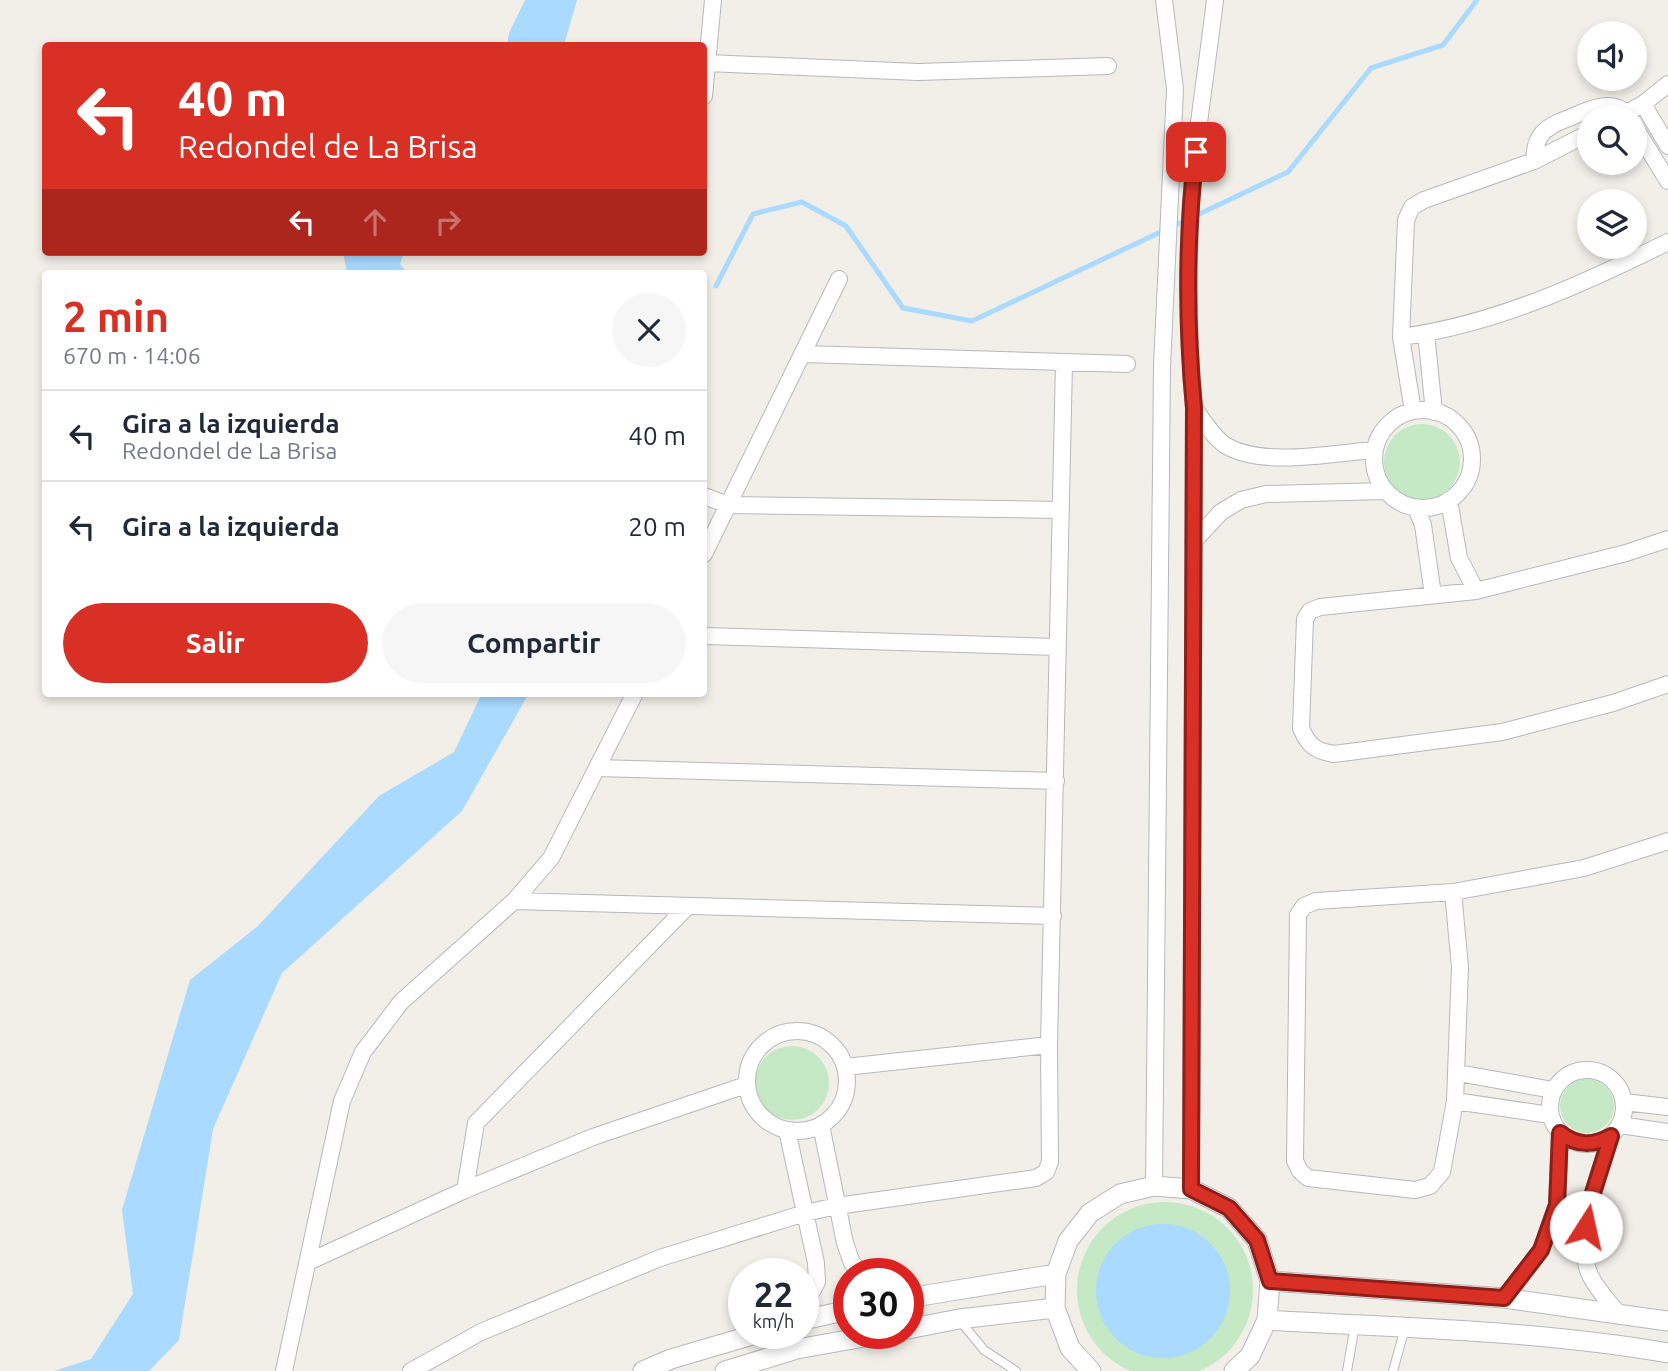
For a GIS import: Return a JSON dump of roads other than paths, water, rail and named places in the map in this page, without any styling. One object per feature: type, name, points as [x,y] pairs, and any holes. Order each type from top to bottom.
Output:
[{"type":"street","points":[[707,70],[713,0]]},
{"type":"street","points":[[1154,1186],[1162,366],[1175,89],[1164,0]]},
{"type":"street","points":[[1191,1189],[1194,408],[1188,279],[1193,175],[1214,0]]},
{"type":"street","points":[[708,62],[918,72],[1108,65]]},
{"type":"street","points":[[1668,85],[1643,104],[1668,146]]},
{"type":"street","points":[[1534,161],[1536,145],[1542,134],[1577,114]]},
{"type":"street","points":[[1413,411],[1401,337],[1406,220],[1412,207],[1424,200],[1534,161],[1577,139]]},
{"type":"street","points":[[1647,149],[1668,181]]},
{"type":"street","points":[[1401,337],[1513,311],[1668,242]]},
{"type":"street","points":[[707,548],[839,279]]},
{"type":"street","points":[[1426,333],[1434,412]]},
{"type":"street","points":[[804,354],[1127,364]]},
{"type":"street","points":[[411,1371],[481,1332],[660,1258],[836,1206],[1036,1178],[1046,1172],[1050,1162],[1049,1045],[1054,916],[1064,362]]},
{"type":"street","points":[[1194,408],[1223,444],[1242,453],[1272,457],[1374,450]]},
{"type":"street","points":[[1413,411],[1434,412],[1451,419],[1464,432],[1471,449],[1472,467],[1465,484],[1449,500],[1434,507],[1416,508],[1399,502],[1385,491],[1374,465],[1374,450],[1379,436],[1399,416],[1413,411]]},
{"type":"street","points":[[1193,542],[1221,512],[1241,500],[1266,494],[1385,491]]},
{"type":"street","points":[[707,497],[728,505],[1060,510]]},
{"type":"street","points":[[1449,500],[1459,558],[1476,590]]},
{"type":"street","points":[[1416,508],[1423,525],[1433,595]]},
{"type":"street","points":[[1668,538],[1626,553],[1476,590],[1320,607],[1310,611],[1305,619],[1301,728],[1307,743],[1320,751],[1334,754],[1502,732],[1613,703],[1668,684]]},
{"type":"street","points":[[707,636],[1057,647]]},
{"type":"street","points":[[284,1371],[342,1101],[362,1052],[401,1002],[514,901],[551,858],[633,697]]},
{"type":"street","points":[[597,768],[1056,781]]},
{"type":"street","points":[[1453,892],[1460,967],[1458,1073],[1442,1172],[1430,1186],[1415,1190],[1308,1178],[1300,1171],[1295,1161],[1298,915],[1304,906],[1316,901],[1453,892],[1584,868],[1668,841]]},
{"type":"street","points":[[514,901],[1054,916]]},
{"type":"street","points":[[466,1190],[476,1122],[687,907]]},
{"type":"street","points":[[795,1032],[819,1037],[837,1052],[845,1067],[847,1083],[843,1100],[834,1114],[821,1125],[805,1131],[787,1130],[772,1125],[759,1115],[746,1085],[748,1069],[754,1055],[765,1043],[779,1034],[795,1032]]},
{"type":"street","points":[[845,1067],[1049,1045]]},
{"type":"street","points":[[1617,1312],[1590,1275],[1584,1244],[1591,1199],[1616,1130],[1624,1113],[1621,1090],[1614,1080],[1604,1073],[1581,1069],[1560,1080],[1549,1102],[1550,1115],[1560,1133],[1569,1140],[1591,1144],[1616,1130],[1668,1132]]},
{"type":"street","points":[[1458,1073],[1553,1090]]},
{"type":"street","points":[[308,1262],[466,1190],[593,1137],[746,1085]]},
{"type":"street","points":[[1455,1101],[1550,1115]]},
{"type":"street","points":[[1624,1101],[1668,1107]]},
{"type":"street","points":[[821,1125],[836,1206],[851,1258]]},
{"type":"street","points":[[787,1130],[815,1258]]},
{"type":"street","points":[[1504,1298],[1541,1250],[1557,1205],[1560,1133]]},
{"type":"street","points":[[1091,1371],[1070,1348],[1055,1308],[1056,1275],[1068,1241],[1090,1213],[1120,1194],[1154,1186],[1191,1189],[1229,1208],[1257,1240],[1270,1281],[1267,1320],[1250,1356],[1234,1371]]},
{"type":"street","points":[[924,1295],[1056,1275]]},
{"type":"street","points":[[1270,1281],[1504,1298],[1668,1321]]},
{"type":"street","points":[[924,1290],[934,1293]]},
{"type":"street","points":[[924,1326],[1055,1308]]},
{"type":"street","points":[[1267,1320],[1482,1331],[1668,1353]]},
{"type":"street","points":[[643,1371],[671,1359],[728,1342]]},
{"type":"street","points":[[725,1371],[797,1349],[833,1343]]},
{"type":"lane","points":[[959,1320],[984,1350],[1016,1371]]},
{"type":"lane","points":[[1347,1371],[1355,1325]]},
{"type":"lane","points":[[1393,1371],[1405,1328]]},
{"type":"water","points":[[525,0],[577,0],[565,42],[508,42]]},
{"type":"water","points":[[344,256],[403,256],[400,264],[405,270],[346,270]]},
{"type":"water","points":[[480,697],[527,697],[462,811],[282,973],[213,1129],[179,1340],[149,1371],[54,1371],[91,1359],[133,1294],[122,1210],[190,980],[258,926],[379,796],[454,752]]},
{"type":"water","points":[[1163,1224],[1189,1229],[1210,1244],[1225,1265],[1230,1291],[1225,1317],[1210,1338],[1189,1353],[1163,1358],[1137,1353],[1116,1338],[1101,1317],[1096,1291],[1101,1265],[1116,1244],[1137,1229]]},
{"type":"waterway","points":[[1195,216],[1288,172],[1371,68],[1443,45],[1477,0]]},
{"type":"waterway","points":[[716,286],[753,214],[802,202],[846,226],[903,308],[972,321],[1186,220]]}]
